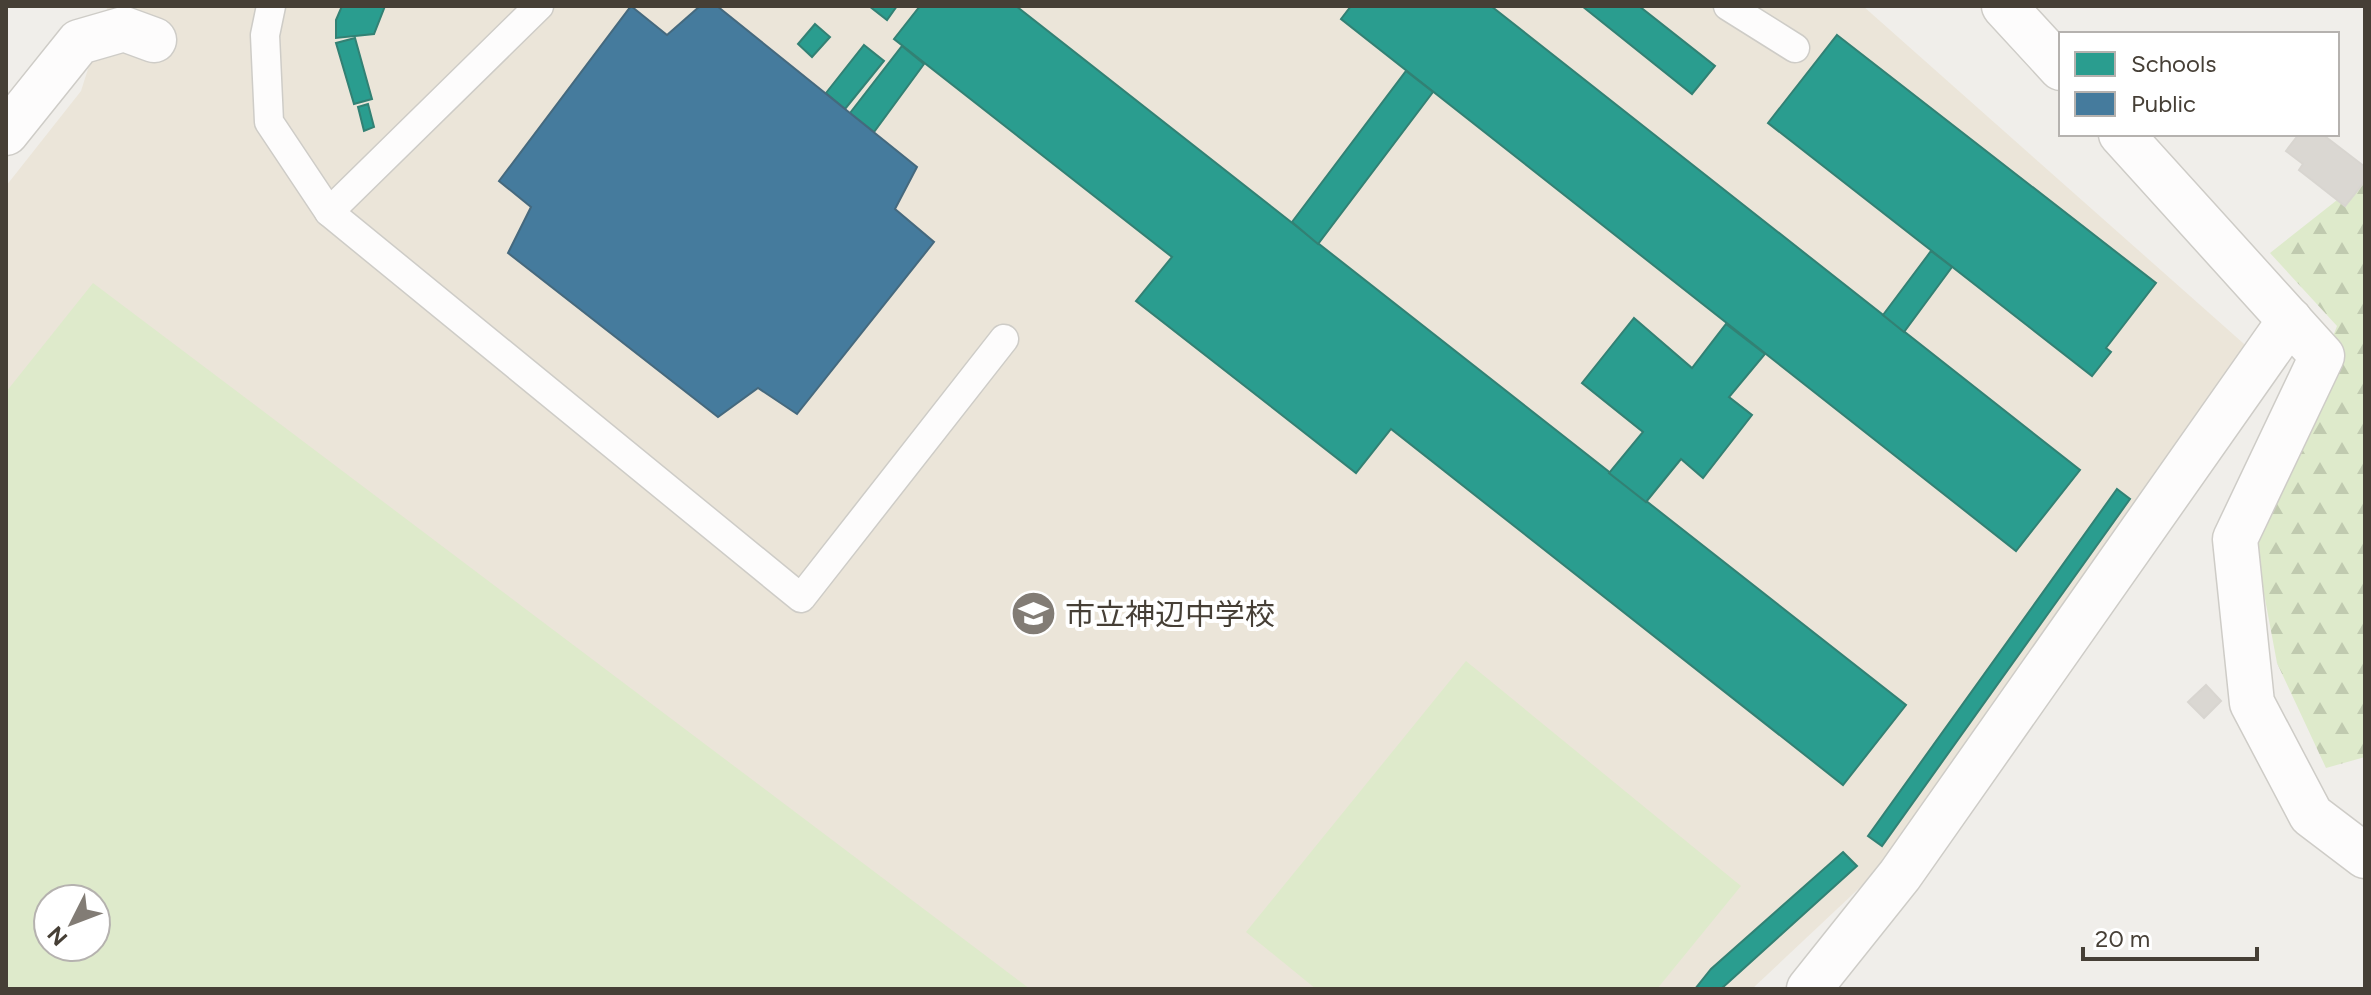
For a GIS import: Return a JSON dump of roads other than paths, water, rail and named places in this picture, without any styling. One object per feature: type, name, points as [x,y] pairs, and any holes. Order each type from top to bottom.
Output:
[{"type":"street","points":[[2004,6],[2059,66]]},
{"type":"street","points":[[6,133],[79,42],[124,29],[154,40]]},
{"type":"street","points":[[2123,136],[2322,356],[2235,539],[2252,703],[2311,815],[2365,856]]},
{"type":"street","points":[[1809,989],[1900,875],[2290,320]]},
{"type":"lane","points":[[271,6],[265,35],[269,122],[329,212],[801,598],[1004,339]]},
{"type":"lane","points":[[329,212],[539,6]]},
{"type":"lane","points":[[1728,6],[1795,48]]},
{"type":"place","name":"市立神辺中学校","points":[[1034,614]]}]
